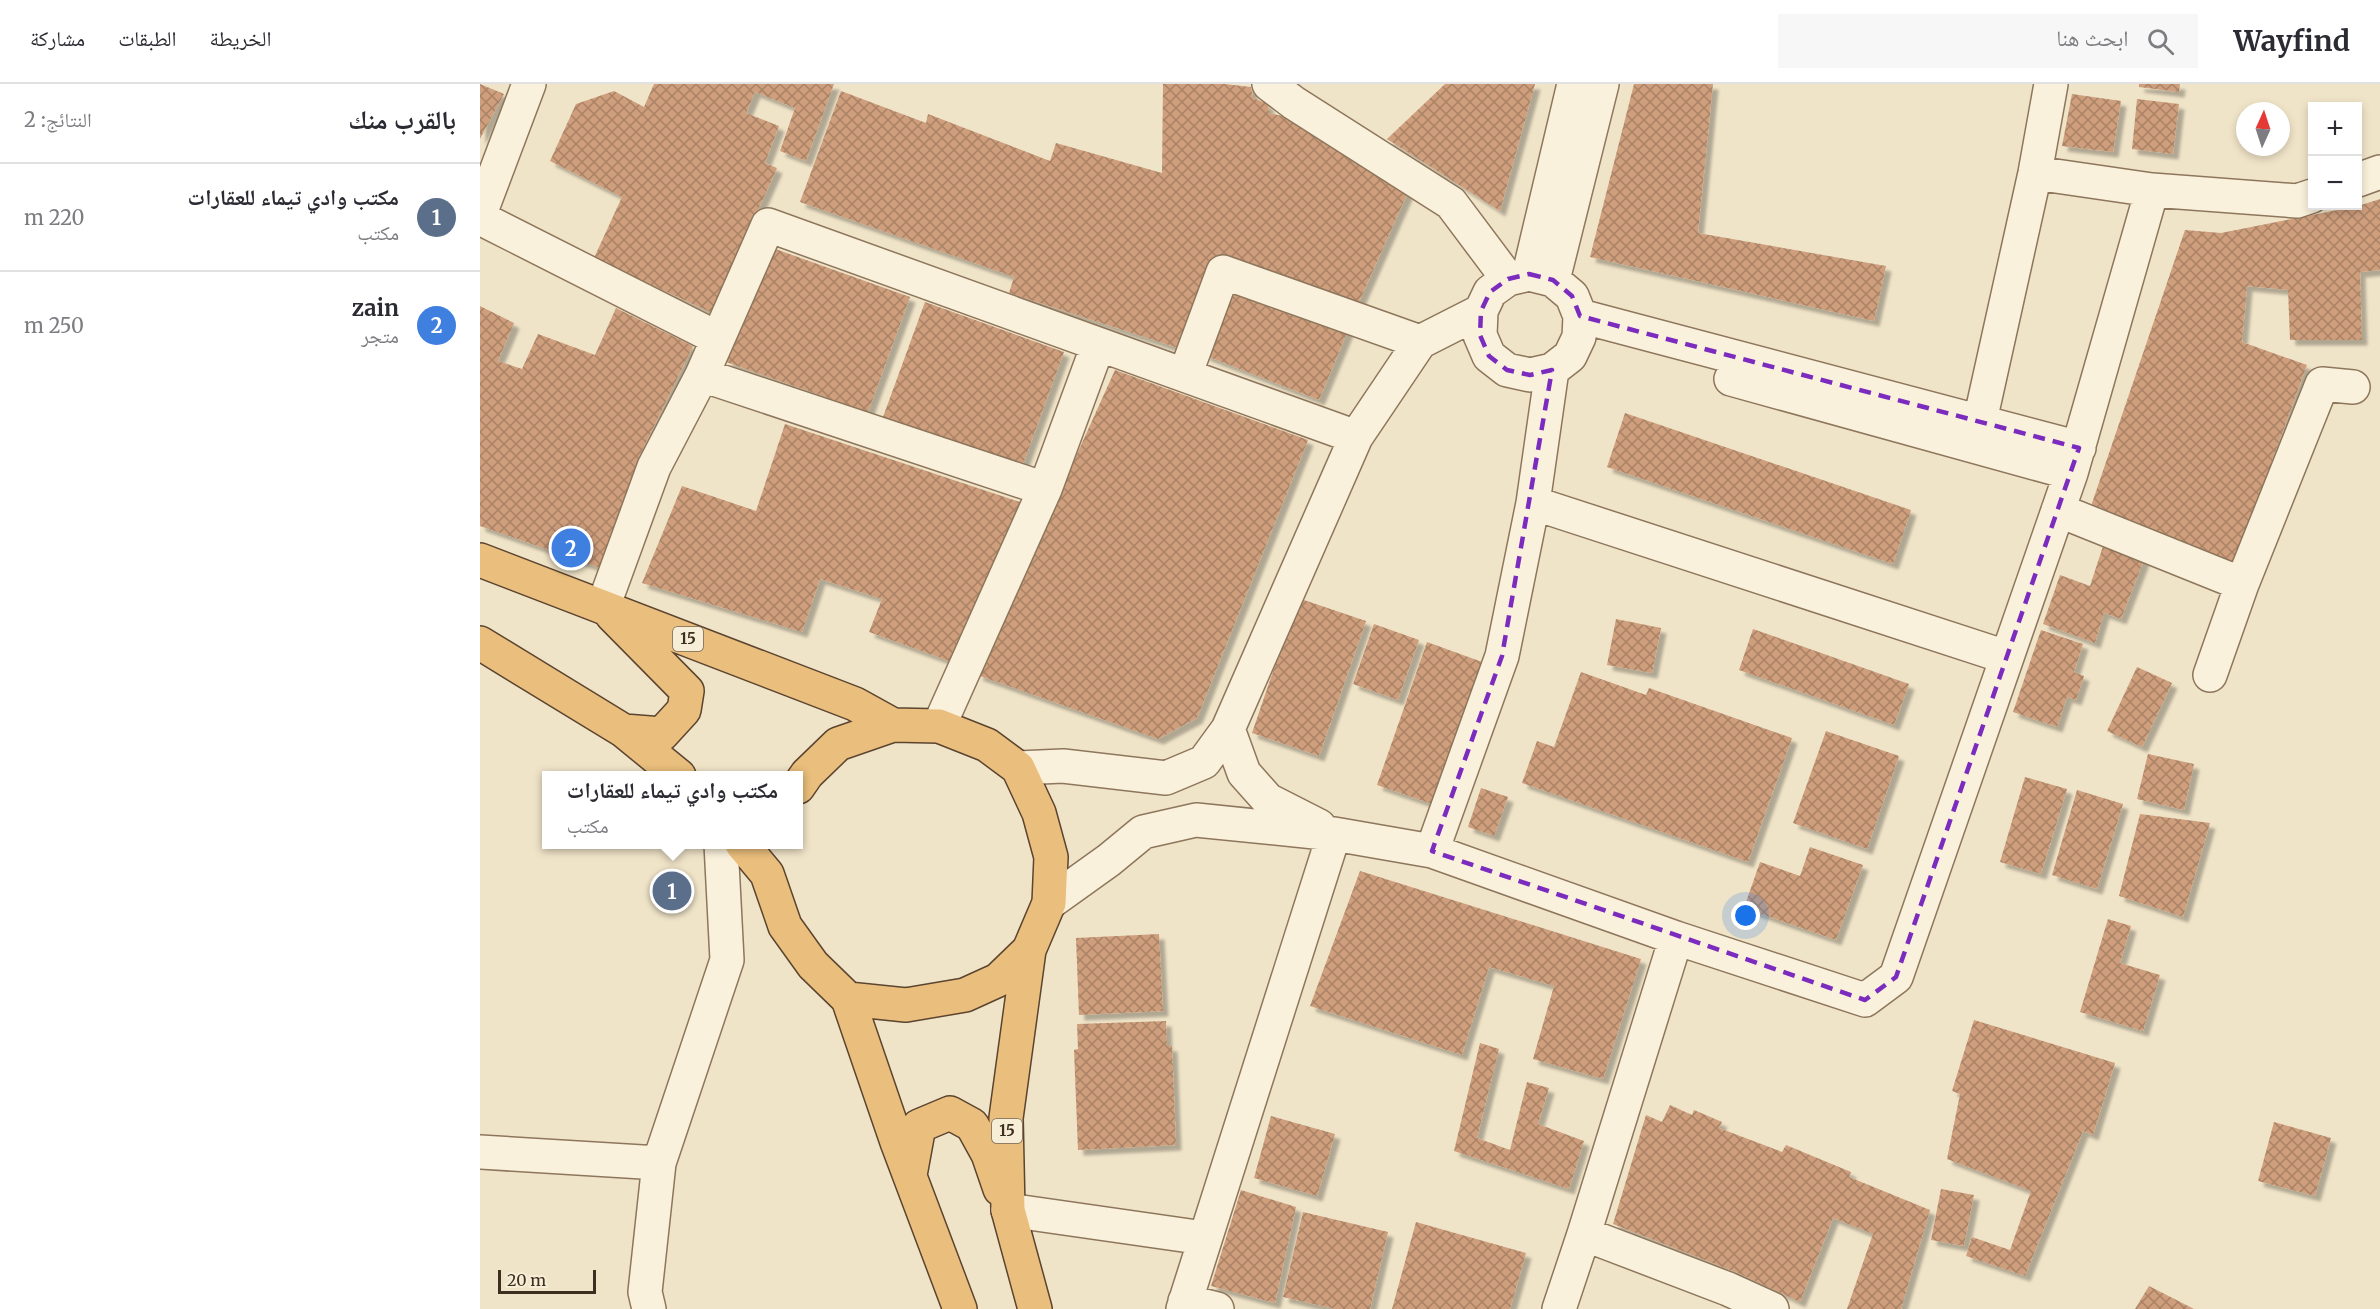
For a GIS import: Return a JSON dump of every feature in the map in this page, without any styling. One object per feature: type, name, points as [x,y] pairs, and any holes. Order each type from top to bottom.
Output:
[{"type":"highway","name":"15","points":[[480,560],[855,704],[894,724],[939,726],[987,745],[1018,768],[1039,813],[1051,857],[1049,903],[1029,950],[1006,1118],[1008,1210],[1035,1309]]},
{"type":"highway","points":[[603,607],[687,691],[684,710],[662,734],[624,731]]},
{"type":"highway","points":[[480,643],[624,731],[673,771]]},
{"type":"highway","points":[[803,780],[838,744],[894,724]]},
{"type":"highway","points":[[751,849],[770,859],[785,926],[813,965],[848,999],[910,1176],[960,1309]]},
{"type":"highway","points":[[848,999],[906,1005],[964,995],[998,980],[1029,950]]},
{"type":"highway","points":[[910,1176],[919,1126],[950,1113],[972,1125],[988,1154],[1008,1210]]},
{"type":"street","points":[[529,84],[480,216],[717,338]]},
{"type":"street","points":[[1269,84],[1294,103],[1450,203],[1530,277],[1572,296],[1579,326],[1570,356],[1552,370],[1530,375],[1507,370],[1489,356],[1480,335],[1480,311],[1490,292],[1530,277],[1602,84]]},
{"type":"street","points":[[1530,277],[1574,84]]},
{"type":"street","points":[[1980,421],[2035,173],[2051,84]]},
{"type":"street","points":[[2362,179],[2380,172]]},
{"type":"street","points":[[2035,173],[2151,190],[2297,201],[2308,198]]},
{"type":"street","points":[[1049,903],[1109,860],[1143,832],[1196,820],[1334,834],[1432,851],[1676,938],[1865,1000],[1896,977],[2075,460],[2151,190]]},
{"type":"street","points":[[603,607],[654,466],[702,375],[768,225],[1356,437]]},
{"type":"street","points":[[1185,375],[1223,272],[1420,342]]},
{"type":"street","points":[[1018,768],[1063,766],[1166,778],[1204,762],[1228,729],[1356,437],[1420,342],[1480,311]]},
{"type":"street","points":[[1579,326],[1980,421],[2075,460]]},
{"type":"street","points":[[1579,326],[2075,460]]},
{"type":"street","points":[[939,726],[1045,489],[1098,345]]},
{"type":"street","points":[[1432,851],[1502,656],[1533,503],[1552,370]]},
{"type":"street","points":[[702,375],[1045,489]]},
{"type":"street","points":[[2210,675],[2242,584],[2322,384],[2353,387]]},
{"type":"street","points":[[1533,503],[2006,657]]},
{"type":"street","points":[[2058,510],[2242,584]]},
{"type":"street","points":[[1228,729],[1244,773],[1268,800],[1334,834]]},
{"type":"street","points":[[1217,1309],[1184,1305],[1334,834]]},
{"type":"street","points":[[649,1309],[645,1292],[659,1163],[727,960],[721,849]]},
{"type":"street","points":[[1559,1309],[1676,938]]},
{"type":"street","points":[[480,1152],[659,1163]]},
{"type":"street","points":[[1008,1210],[1204,1238]]},
{"type":"street","points":[[1584,1234],[1728,1289],[1772,1309]]},
{"type":"highlighted area","points":[[1529,274],[1553,280],[1572,296],[1580,316],[2079,448],[1896,977],[1865,1000],[1432,851],[1502,656],[1552,370],[1530,375],[1507,370],[1489,356],[1480,335],[1481,311],[1490,292],[1508,279]]},
{"type":"building","points":[[480,84],[504,94],[480,139]]},
{"type":"building","points":[[654,84],[834,84],[806,161],[780,151],[795,108],[755,92],[746,113],[779,126],[765,163],[777,168],[712,313],[594,258],[622,197],[550,161],[576,104],[614,91],[644,107]]},
{"type":"building","points":[[1163,84],[1225,84],[1251,87],[1253,98],[1268,104],[1269,113],[1287,117],[1408,192],[1355,311],[1219,253],[1181,349],[1009,293],[1014,277],[800,202],[841,91],[926,123],[928,114],[1050,161],[1056,143],[1162,173]]},
{"type":"building","points":[[1445,84],[1535,84],[1500,211],[1387,139]]},
{"type":"building","points":[[1634,84],[1713,84],[1698,233],[1886,266],[1874,321],[1590,257]]},
{"type":"building","points":[[2139,84],[2180,84],[2179,92],[2139,87]]},
{"type":"building","points":[[2072,94],[2121,101],[2113,152],[2062,146]]},
{"type":"building","points":[[2137,99],[2179,104],[2173,154],[2132,149]]},
{"type":"building","points":[[2380,199],[2380,270],[2360,272],[2362,340],[2290,340],[2288,290],[2247,286],[2242,342],[2307,365],[2233,568],[2090,509],[2185,230],[2221,233],[2338,210],[2362,210],[2362,205]]},
{"type":"building","points":[[767,246],[910,297],[868,412],[726,362]]},
{"type":"building","points":[[1230,286],[1349,328],[1319,400],[1204,355]]},
{"type":"building","points":[[925,302],[1064,352],[1022,467],[883,417]]},
{"type":"building","points":[[480,306],[514,323],[498,361],[522,369],[538,334],[595,355],[616,308],[693,346],[639,457],[603,569],[480,526]]},
{"type":"building","points":[[1115,370],[1308,440],[1197,718],[1158,739],[977,675]]},
{"type":"building","points":[[1625,413],[1911,510],[1893,564],[1607,467]]},
{"type":"building","points":[[785,424],[1026,504],[952,662],[869,632],[882,599],[820,579],[802,632],[642,583],[682,486],[756,511]]},
{"type":"building","points":[[2105,540],[2145,557],[2121,619],[2104,613],[2095,643],[2043,624],[2060,575],[2090,586]]},
{"type":"building","points":[[1298,598],[1366,621],[1319,756],[1252,733]]},
{"type":"building","points":[[1616,619],[1661,628],[1652,673],[1607,665]]},
{"type":"building","points":[[1374,624],[1419,640],[1398,700],[1353,684]]},
{"type":"building","points":[[1753,629],[1909,684],[1894,725],[1739,670]]},
{"type":"building","points":[[2041,630],[2083,644],[2074,672],[2084,676],[2076,700],[2067,697],[2057,727],[2013,712]]},
{"type":"building","points":[[1427,642],[1485,663],[1435,805],[1377,785]]},
{"type":"building","points":[[2137,667],[2172,683],[2142,747],[2107,731]]},
{"type":"building","points":[[1581,672],[1646,695],[1649,688],[1792,738],[1748,862],[1522,783],[1537,741],[1554,747]]},
{"type":"building","points":[[1826,731],[1899,756],[1867,849],[1793,823]]},
{"type":"building","points":[[2148,754],[2194,764],[2184,810],[2137,799]]},
{"type":"building","points":[[2025,777],[2067,789],[2041,874],[2000,862]]},
{"type":"building","points":[[1481,788],[1508,797],[1494,836],[1468,827]]},
{"type":"building","points":[[2077,790],[2123,804],[2097,889],[2052,875]]},
{"type":"building","points":[[2140,814],[2210,823],[2183,917],[2119,896]]},
{"type":"building","points":[[1810,847],[1863,865],[1836,940],[1744,908],[1760,862],[1800,876]]},
{"type":"building","points":[[1360,871],[1641,959],[1603,1079],[1533,1059],[1554,986],[1489,967],[1462,1055],[1310,1006]]},
{"type":"building","points":[[2108,919],[2131,926],[2120,963],[2160,975],[2143,1031],[2080,1012]]},
{"type":"building","points":[[1159,934],[1163,1011],[1079,1015],[1076,938]]},
{"type":"building","points":[[1974,1020],[2115,1063],[2093,1135],[2083,1131],[2025,1276],[1966,1256],[1972,1237],[2010,1250],[2031,1191],[1947,1159],[1960,1094],[1952,1091]]},
{"type":"building","points":[[1166,1021],[1167,1046],[1172,1046],[1176,1145],[1078,1150],[1074,1050],[1078,1049],[1077,1024]]},
{"type":"building","points":[[1480,1043],[1499,1049],[1477,1138],[1510,1150],[1527,1082],[1549,1088],[1538,1124],[1584,1141],[1569,1189],[1454,1151]]},
{"type":"building","points":[[1670,1105],[1692,1115],[1694,1110],[1722,1122],[1719,1128],[1782,1152],[1786,1145],[1851,1172],[1849,1177],[1930,1210],[1901,1309],[1847,1309],[1873,1234],[1833,1218],[1800,1302],[1738,1273],[1613,1224],[1646,1115],[1662,1122]]},
{"type":"building","points":[[1271,1116],[1335,1134],[1317,1196],[1254,1178]]},
{"type":"building","points":[[2274,1122],[2331,1138],[2315,1196],[2258,1181]]},
{"type":"building","points":[[1941,1189],[1974,1195],[1964,1246],[1931,1240]]},
{"type":"building","points":[[1241,1190],[1296,1207],[1275,1303],[1211,1286]]},
{"type":"building","points":[[1303,1212],[1388,1232],[1370,1309],[1335,1309],[1283,1297]]},
{"type":"building","points":[[1416,1222],[1526,1253],[1510,1309],[1392,1309]]},
{"type":"building","points":[[2149,1286],[2194,1309],[2135,1309]]},
{"type":"place","name":"zain","points":[[571,548]]},
{"type":"place","name":"مكتب وادي تيماء للعقارات","points":[[672,891]]}]
